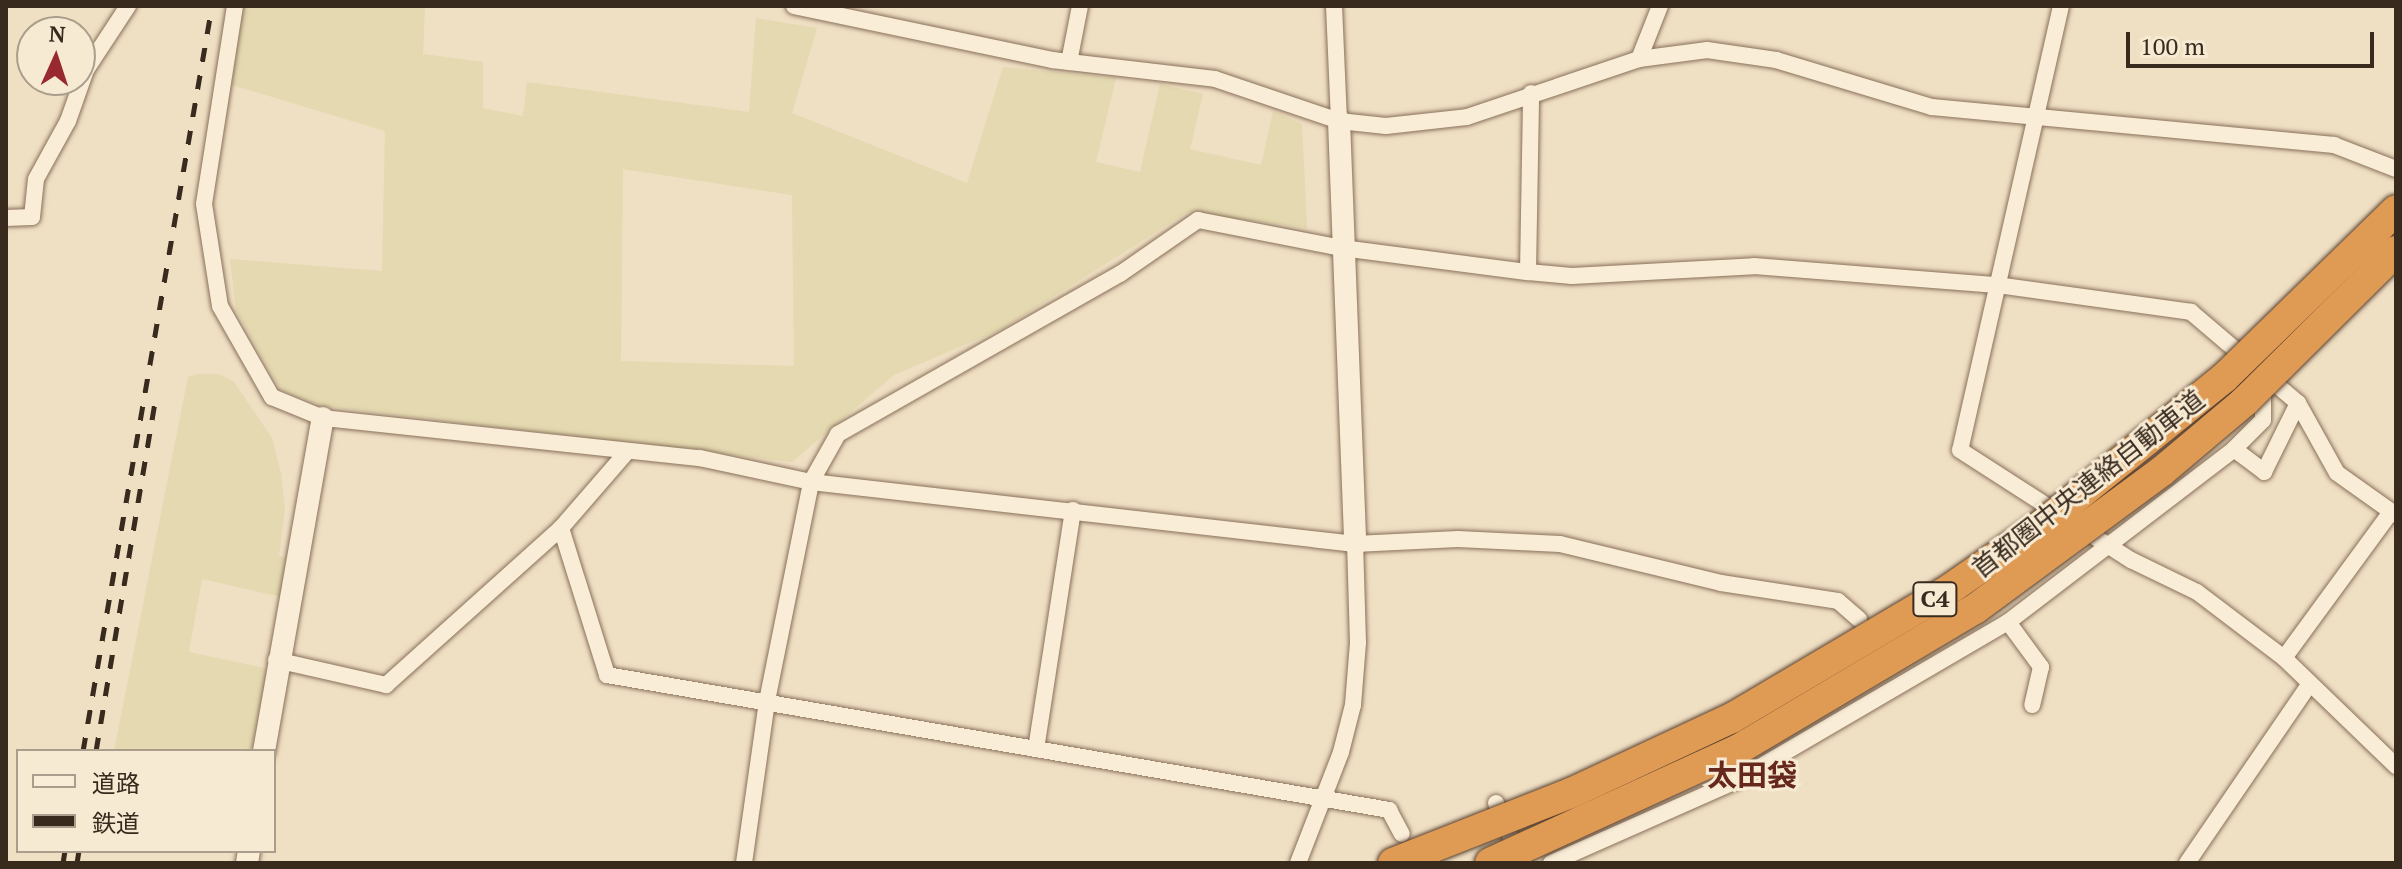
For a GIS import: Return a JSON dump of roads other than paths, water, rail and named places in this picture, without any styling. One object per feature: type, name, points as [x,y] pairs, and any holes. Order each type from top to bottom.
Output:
[{"type":"highway","name":"首都圏中央連絡自動車道","points":[[1393,863],[1571,793],[1732,718],[1947,591],[2056,514],[2224,378],[2396,210]]},
{"type":"highway","name":"首都圏中央連絡自動車道","points":[[1490,863],[1739,749],[1975,609],[2162,471],[2245,401],[2396,251]]},
{"type":"street","points":[[6,218],[32,217],[36,179],[68,121],[86,70],[128,6]]},
{"type":"street","points":[[235,6],[204,204],[220,306],[272,397],[323,418],[626,453],[700,458],[811,482],[1355,544],[1458,539],[1560,544],[1721,583],[1838,601],[1859,619]]},
{"type":"street","points":[[794,6],[1069,62],[1215,79],[1339,121],[1386,126],[1467,117],[1639,59],[1707,50],[1776,60],[1932,107],[2035,120],[2334,145],[2396,169]]},
{"type":"street","points":[[1069,62],[1080,6]]},
{"type":"street","points":[[1298,863],[1324,801],[1353,705],[1358,643],[1334,6]]},
{"type":"street","points":[[1639,59],[1660,6]]},
{"type":"street","points":[[2061,6],[1960,450],[2113,547],[2197,592],[2284,658],[2308,686],[2396,766]]},
{"type":"street","points":[[1528,272],[1531,93]]},
{"type":"street","points":[[744,863],[767,701],[811,482],[838,434],[1120,274],[1198,220],[1342,248],[1528,272],[1572,276],[1754,266],[1997,285],[2191,312],[2298,403],[2337,473],[2394,513],[2284,658]]},
{"type":"street","points":[[1551,863],[1734,782],[2004,625],[2113,547],[2234,449],[2263,420],[2260,404],[2267,376]]},
{"type":"street","points":[[2234,449],[2264,472],[2298,403]]},
{"type":"street","points":[[264,749],[276,660],[323,418]]},
{"type":"street","points":[[276,660],[386,685],[561,528],[626,453]]},
{"type":"street","points":[[1036,749],[1073,510]]},
{"type":"street","points":[[561,528],[607,675],[1389,810],[1402,834]]},
{"type":"street","points":[[1896,597],[1905,608],[1966,613],[2004,625],[2041,667],[2032,705]]},
{"type":"street","points":[[2187,863],[2308,686]]},
{"type":"street","points":[[1496,803],[1522,863]]},
{"type":"railway","points":[[83,749],[212,6]]},
{"type":"railway","points":[[96,749],[155,404]]},
{"type":"railway","points":[[63,863],[65,853]]},
{"type":"railway","points":[[77,863],[79,853]]},
{"type":"district","name":"太田袋","points":[[1752,775]]}]
